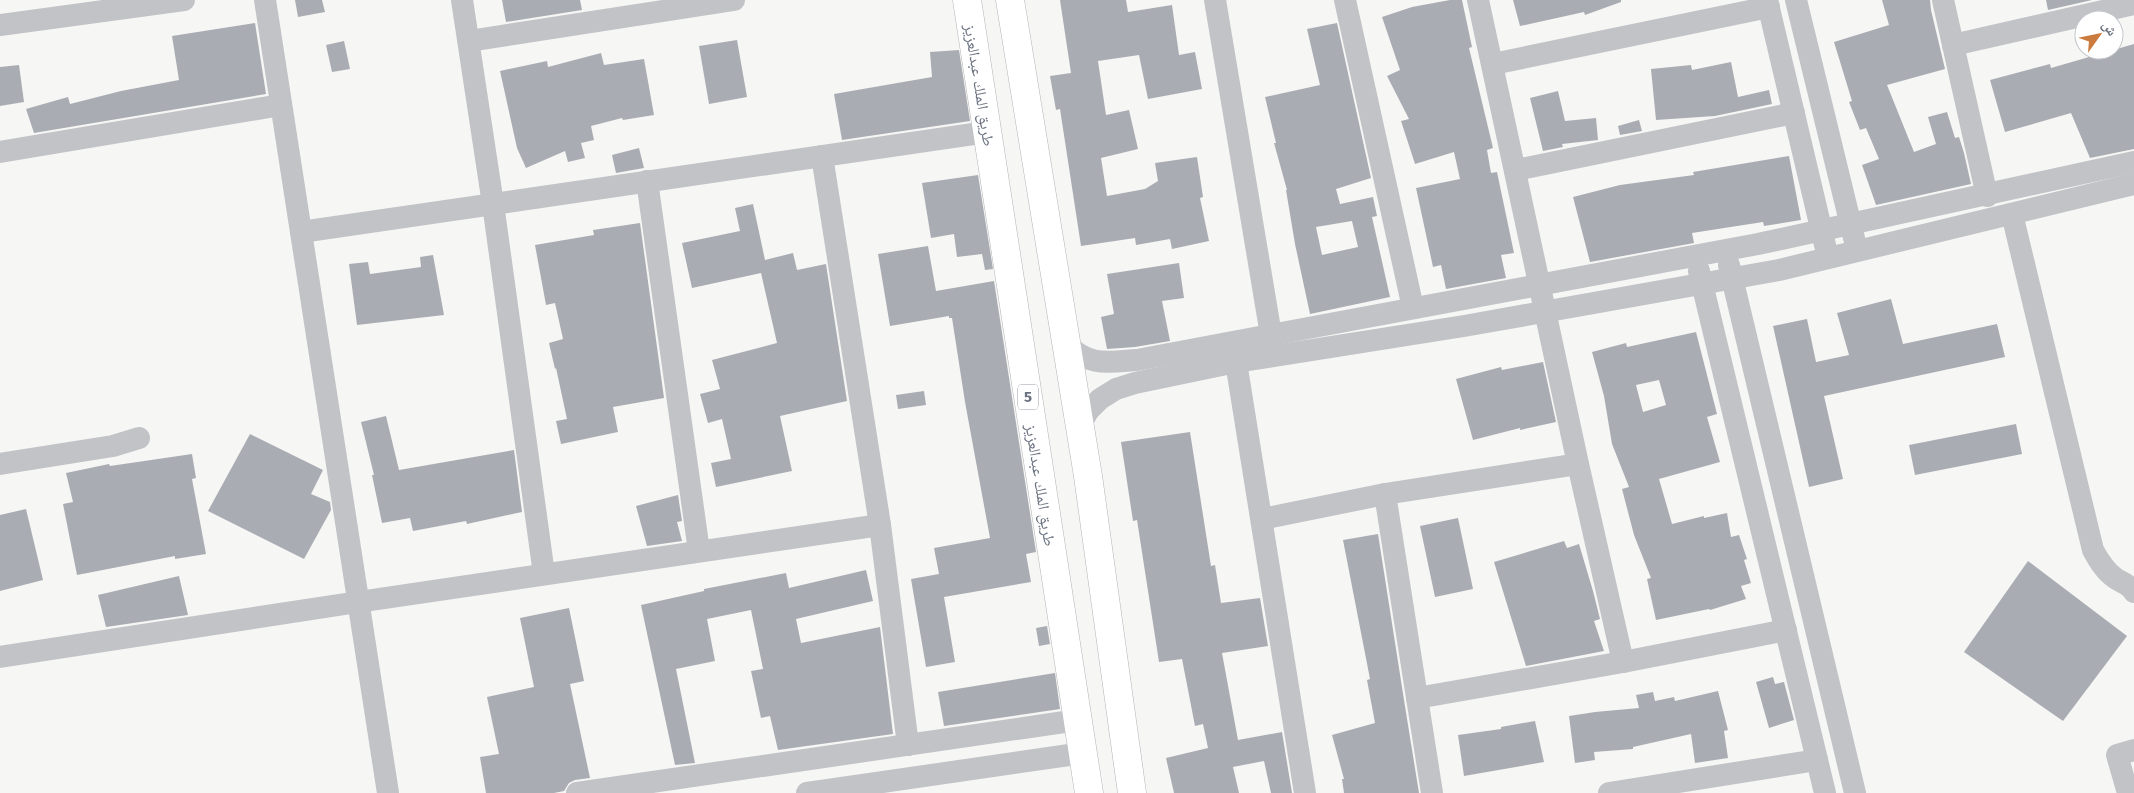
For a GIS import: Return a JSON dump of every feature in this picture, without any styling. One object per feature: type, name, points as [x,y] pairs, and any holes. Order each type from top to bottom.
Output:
[{"type":"highway","name":"طريق الملك عبدالعزيز","points":[[967,0],[1089,793]]},
{"type":"highway","points":[[1010,0],[1080,426],[1132,793]]},
{"type":"street","points":[[0,24],[184,0]]},
{"type":"street","points":[[265,0],[388,793]]},
{"type":"street","points":[[462,0],[493,204],[544,574]]},
{"type":"street","points":[[468,41],[707,2],[734,0]]},
{"type":"street","points":[[1215,0],[1271,335]]},
{"type":"street","points":[[1345,0],[1413,308]]},
{"type":"street","points":[[1478,0],[1541,285],[1578,464],[1623,662]]},
{"type":"street","points":[[1796,0],[1857,252]]},
{"type":"street","points":[[1943,0],[1987,196]]},
{"type":"street","points":[[1493,64],[1768,4],[1828,259]]},
{"type":"street","points":[[1953,45],[2134,4]]},
{"type":"street","points":[[0,152],[281,105]]},
{"type":"street","points":[[1516,170],[1794,113]]},
{"type":"street","points":[[301,232],[987,132]]},
{"type":"street","points":[[822,156],[880,525],[908,745]]},
{"type":"street","points":[[1067,344],[1075,352],[1092,362],[1122,361],[1726,250],[1987,196],[2134,162]]},
{"type":"street","points":[[647,182],[699,551]]},
{"type":"street","points":[[1080,426],[1088,411],[1100,399],[1125,386],[1236,362],[1546,312],[1733,279],[1828,259],[2134,184]]},
{"type":"street","points":[[2111,190],[2134,195]]},
{"type":"street","points":[[2012,214],[2093,550],[2101,565],[2115,578],[2130,586],[2134,592]]},
{"type":"street","points":[[1726,250],[1855,793]]},
{"type":"street","points":[[1696,255],[1825,793]]},
{"type":"street","points":[[1122,361],[1125,386]]},
{"type":"street","points":[[1236,362],[1305,793]]},
{"type":"street","points":[[0,464],[113,446],[138,438]]},
{"type":"street","points":[[1262,519],[1385,494],[1578,464]]},
{"type":"street","points":[[1385,494],[1432,793]]},
{"type":"street","points":[[0,658],[358,602],[880,525]]},
{"type":"street","points":[[1417,698],[1623,662],[1786,630]]},
{"type":"street","points":[[577,793],[1078,720]]},
{"type":"street","points":[[2128,793],[2117,755],[2134,750]]},
{"type":"street","points":[[807,793],[878,788],[1083,753]]},
{"type":"street","points":[[1609,793],[1817,760]]},
{"type":"building","points":[[295,0],[322,0],[325,12],[298,17]]},
{"type":"building","points":[[502,0],[580,0],[582,10],[506,22]]},
{"type":"building","points":[[1060,0],[1126,0],[1128,12],[1172,5],[1179,55],[1195,52],[1202,89],[1148,99],[1139,55],[1098,61],[1106,115],[1129,110],[1138,149],[1101,158],[1107,196],[1145,189],[1158,181],[1155,163],[1197,157],[1203,197],[1200,198],[1209,241],[1172,249],[1170,239],[1136,245],[1135,238],[1081,246],[1060,109],[1056,110],[1050,76],[1071,73]]},
{"type":"building","points":[[1450,0],[1462,0],[1472,47],[1469,48],[1493,148],[1487,150],[1491,173],[1497,172],[1514,253],[1501,255],[1506,278],[1446,289],[1441,265],[1433,267],[1416,188],[1460,179],[1454,152],[1415,164],[1401,121],[1409,119],[1387,76],[1400,70],[1382,17],[1412,7]]},
{"type":"building","points":[[1513,0],[1621,0],[1621,2],[1585,15],[1584,12],[1520,26]]},
{"type":"building","points":[[1882,0],[1930,0],[1945,69],[1887,85],[1914,152],[1936,144],[1928,117],[1947,112],[1955,138],[1959,137],[1971,184],[1876,205],[1862,165],[1879,159],[1866,128],[1860,130],[1849,102],[1852,101],[1834,42],[1889,25]]},
{"type":"building","points":[[2046,0],[2092,0],[2048,10]]},
{"type":"building","points":[[255,23],[266,94],[34,133],[26,109],[68,97],[70,104],[121,91],[179,80],[172,36]]},
{"type":"building","points":[[1337,23],[1371,178],[1336,189],[1340,204],[1373,197],[1377,216],[1372,217],[1390,297],[1310,314],[1295,244],[1287,190],[1274,143],[1276,143],[1265,97],[1320,85],[1307,29]],"holes":[[[1352,221],[1358,247],[1322,255],[1316,227]]]},
{"type":"building","points":[[737,40],[747,97],[709,104],[699,46]]},
{"type":"building","points":[[344,41],[350,69],[332,72],[326,45]]},
{"type":"building","points":[[2134,44],[2134,149],[2090,158],[2071,113],[2005,132],[1990,80],[2050,64],[2051,68],[2079,60],[2124,60],[2124,47]]},
{"type":"building","points":[[959,50],[970,121],[842,140],[834,94],[932,77],[930,52]]},
{"type":"building","points":[[601,53],[604,65],[644,59],[654,115],[623,120],[622,118],[591,126],[594,140],[581,143],[585,158],[568,162],[565,151],[526,168],[517,148],[500,71],[547,61],[548,67]]},
{"type":"building","points":[[1731,62],[1738,97],[1769,90],[1772,104],[1715,116],[1656,120],[1651,69],[1691,65],[1692,70]]},
{"type":"building","points":[[19,65],[24,102],[0,106],[0,67]]},
{"type":"building","points":[[1558,91],[1565,121],[1596,118],[1598,140],[1562,144],[1563,147],[1543,151],[1530,98]]},
{"type":"building","points":[[1639,120],[1642,131],[1620,135],[1618,126]]},
{"type":"building","points":[[639,148],[644,168],[616,173],[612,155]]},
{"type":"building","points":[[1789,156],[1801,220],[1764,226],[1763,222],[1692,233],[1694,243],[1590,262],[1573,197],[1620,185],[1694,175],[1693,172]]},
{"type":"building","points":[[978,175],[993,269],[985,270],[982,254],[957,257],[954,234],[931,238],[922,183]]},
{"type":"building","points":[[753,204],[765,260],[793,253],[797,270],[826,264],[847,401],[780,416],[792,471],[716,487],[711,463],[731,459],[722,419],[708,423],[700,394],[720,389],[712,360],[777,343],[761,273],[692,288],[682,243],[740,231],[735,208]]},
{"type":"building","points":[[640,223],[664,398],[613,407],[618,432],[561,444],[556,421],[567,419],[549,343],[563,339],[555,303],[546,305],[535,245],[594,235],[593,230]]},
{"type":"building","points":[[928,246],[936,291],[994,281],[1036,552],[1026,554],[1031,582],[944,597],[955,662],[926,667],[911,579],[939,574],[934,548],[990,538],[952,318],[949,318],[949,316],[890,326],[878,254]]},
{"type":"building","points":[[433,255],[444,315],[357,325],[349,264],[368,262],[370,274],[421,267],[420,257]]},
{"type":"building","points":[[1179,263],[1184,298],[1162,301],[1170,341],[1135,347],[1107,349],[1101,317],[1114,314],[1107,274]]},
{"type":"building","points":[[1891,299],[1903,344],[1997,324],[2005,357],[1824,396],[1843,479],[1809,487],[1773,326],[1807,319],[1816,362],[1849,355],[1837,313]]},
{"type":"building","points":[[1696,332],[1717,414],[1707,417],[1720,462],[1659,479],[1672,524],[1704,516],[1704,518],[1727,513],[1731,537],[1739,535],[1747,559],[1744,560],[1751,583],[1741,586],[1746,599],[1710,610],[1656,620],[1647,579],[1651,578],[1634,535],[1622,489],[1629,487],[1612,444],[1604,396],[1592,352],[1626,343],[1627,347]],"holes":[[[1659,380],[1666,405],[1643,412],[1636,385]]]},
{"type":"building","points":[[1543,362],[1556,422],[1520,430],[1520,428],[1473,440],[1456,379],[1501,367],[1502,370]]},
{"type":"building","points":[[924,391],[926,405],[898,409],[896,395]]},
{"type":"building","points":[[386,416],[399,470],[514,450],[522,512],[467,524],[466,521],[413,531],[410,518],[382,523],[372,475],[374,475],[361,422]]},
{"type":"building","points":[[2016,424],[2022,454],[1915,475],[1909,445]]},
{"type":"building","points":[[1190,432],[1211,566],[1215,565],[1221,603],[1260,598],[1268,646],[1222,653],[1238,740],[1282,732],[1292,793],[1271,793],[1264,761],[1233,767],[1239,793],[1174,793],[1166,758],[1208,748],[1203,724],[1195,726],[1182,659],[1159,662],[1137,520],[1133,521],[1121,442]]},
{"type":"building","points":[[250,434],[323,470],[311,494],[330,502],[331,510],[304,559],[208,511]]},
{"type":"building","points":[[192,454],[196,478],[192,479],[206,554],[175,559],[175,556],[77,575],[63,504],[73,502],[66,473],[109,464],[110,466]]},
{"type":"building","points":[[678,495],[682,521],[677,522],[682,541],[647,546],[636,506]]},
{"type":"building","points":[[26,509],[43,580],[0,591],[0,515]]},
{"type":"building","points":[[1458,518],[1473,589],[1435,597],[1420,526]]},
{"type":"building","points":[[1378,534],[1419,793],[1344,793],[1342,779],[1344,779],[1332,735],[1375,723],[1367,680],[1370,679],[1343,540]]},
{"type":"building","points":[[1564,541],[1567,548],[1579,544],[1600,619],[1594,621],[1604,651],[1526,666],[1494,562]]},
{"type":"building","points":[[2028,561],[2127,636],[2063,721],[1964,652]]},
{"type":"building","points":[[866,570],[873,601],[796,619],[801,643],[880,627],[893,734],[778,750],[770,716],[761,718],[751,671],[763,669],[751,610],[707,619],[715,661],[676,669],[695,763],[675,765],[641,605],[704,591],[704,589],[786,573],[789,588]]},
{"type":"building","points":[[179,576],[188,615],[106,627],[98,595]]},
{"type":"building","points":[[569,608],[584,681],[570,684],[590,778],[575,780],[569,783],[564,791],[554,793],[486,793],[480,757],[499,754],[487,697],[534,687],[520,618]]},
{"type":"building","points":[[1047,626],[1050,644],[1039,646],[1036,628]]},
{"type":"building","points":[[1055,673],[1060,709],[944,726],[938,692]]},
{"type":"building","points":[[1773,677],[1775,684],[1784,682],[1794,720],[1769,728],[1756,682]]},
{"type":"building","points":[[1718,691],[1728,730],[1724,731],[1728,758],[1695,763],[1691,734],[1633,747],[1633,749],[1594,752],[1595,760],[1575,763],[1569,716],[1639,708],[1636,695],[1653,692],[1655,701],[1674,697],[1675,701]]},
{"type":"building","points":[[1535,721],[1544,762],[1464,776],[1458,735],[1501,729],[1501,727]]}]
